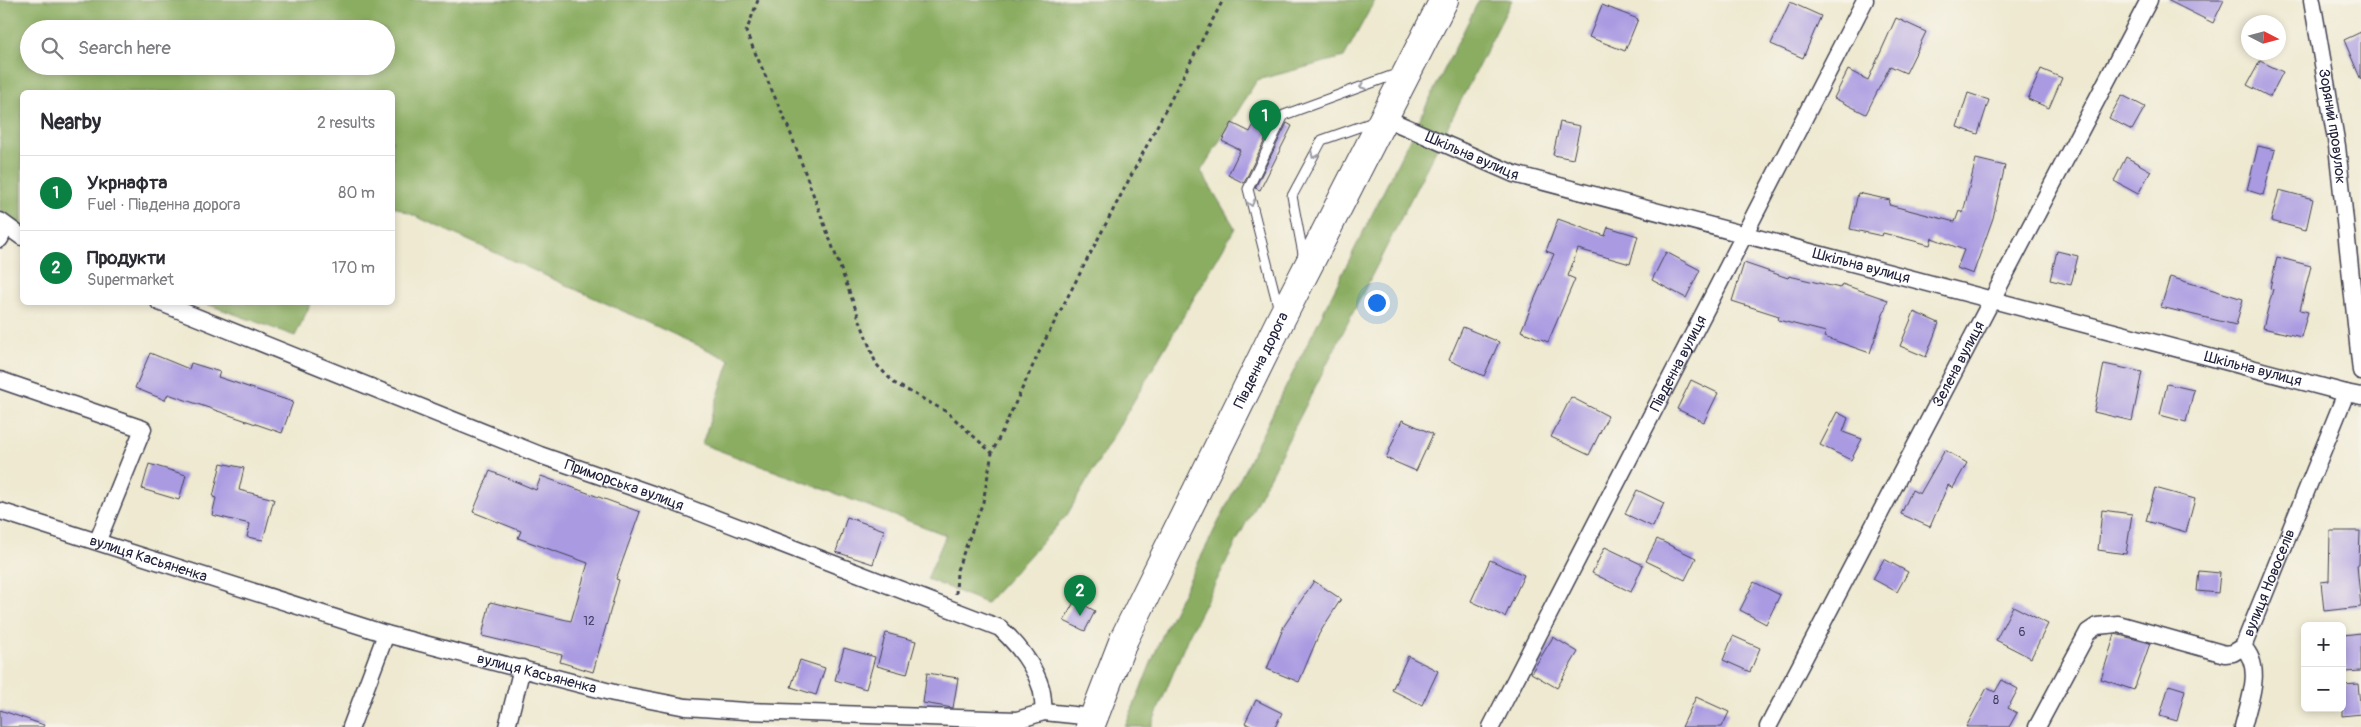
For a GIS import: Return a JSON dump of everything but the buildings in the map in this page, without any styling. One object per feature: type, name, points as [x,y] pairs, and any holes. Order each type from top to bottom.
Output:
[{"type":"highway","name":"Південна дорога","points":[[1092,722],[1124,639],[1281,320],[1444,0]]},
{"type":"street","name":"Південна вулиця","points":[[1491,727],[1865,0]]},
{"type":"street","name":"Зелена вулиця","points":[[1768,727],[2149,0]]},
{"type":"street","name":"Зоряний провулок","points":[[2312,0],[2337,146],[2361,371]]},
{"type":"street","name":"Шкільна вулиця","points":[[1385,118],[1514,174],[2353,395]]},
{"type":"street","points":[[2,229],[20,236]]},
{"type":"street","name":"Приморська вулиця","points":[[167,305],[540,454],[652,494],[1000,628],[1013,639],[1027,660],[1041,688],[1044,712]]},
{"type":"street","points":[[0,380],[143,428],[98,540]]},
{"type":"street","name":"вулиця Новоселів","points":[[2037,727],[2088,632],[2097,626],[2118,624],[2225,654],[2233,653],[2243,647],[2353,395]]},
{"type":"street","name":"вулиця Касьяненка","points":[[0,511],[98,540],[386,634],[614,693],[686,706],[848,721],[1016,723],[1044,712],[1092,722]]},
{"type":"street","points":[[351,727],[386,634]]},
{"type":"street","points":[[2243,647],[2249,653],[2254,664],[2254,675],[2243,727]]},
{"type":"street","points":[[507,727],[522,668]]},
{"type":"lane","points":[[1281,320],[1248,189],[1284,115],[1408,70]]},
{"type":"lane","points":[[1307,270],[1292,196],[1322,140],[1385,118]]},
{"type":"path","points":[[758,0],[746,32],[788,129],[876,364],[894,383],[947,412],[992,452]]},
{"type":"path","points":[[956,610],[958,570],[983,502],[992,452],[1043,344],[1223,0]]},
{"type":"green space","points":[[0,0],[1375,0],[1344,57],[1257,80],[1201,171],[1235,228],[1067,515],[986,603],[927,579],[946,535],[702,444],[730,360],[395,207],[395,90],[20,90],[20,225],[0,210]]},
{"type":"green space","points":[[1479,0],[1512,0],[1188,637],[1151,727],[1125,727],[1164,631]]},
{"type":"green space","points":[[210,305],[310,305],[295,336]]},
{"type":"place","name":"Укрнафта","points":[[1265,141]]},
{"type":"place","name":"Продукти","points":[[1080,616]]}]
